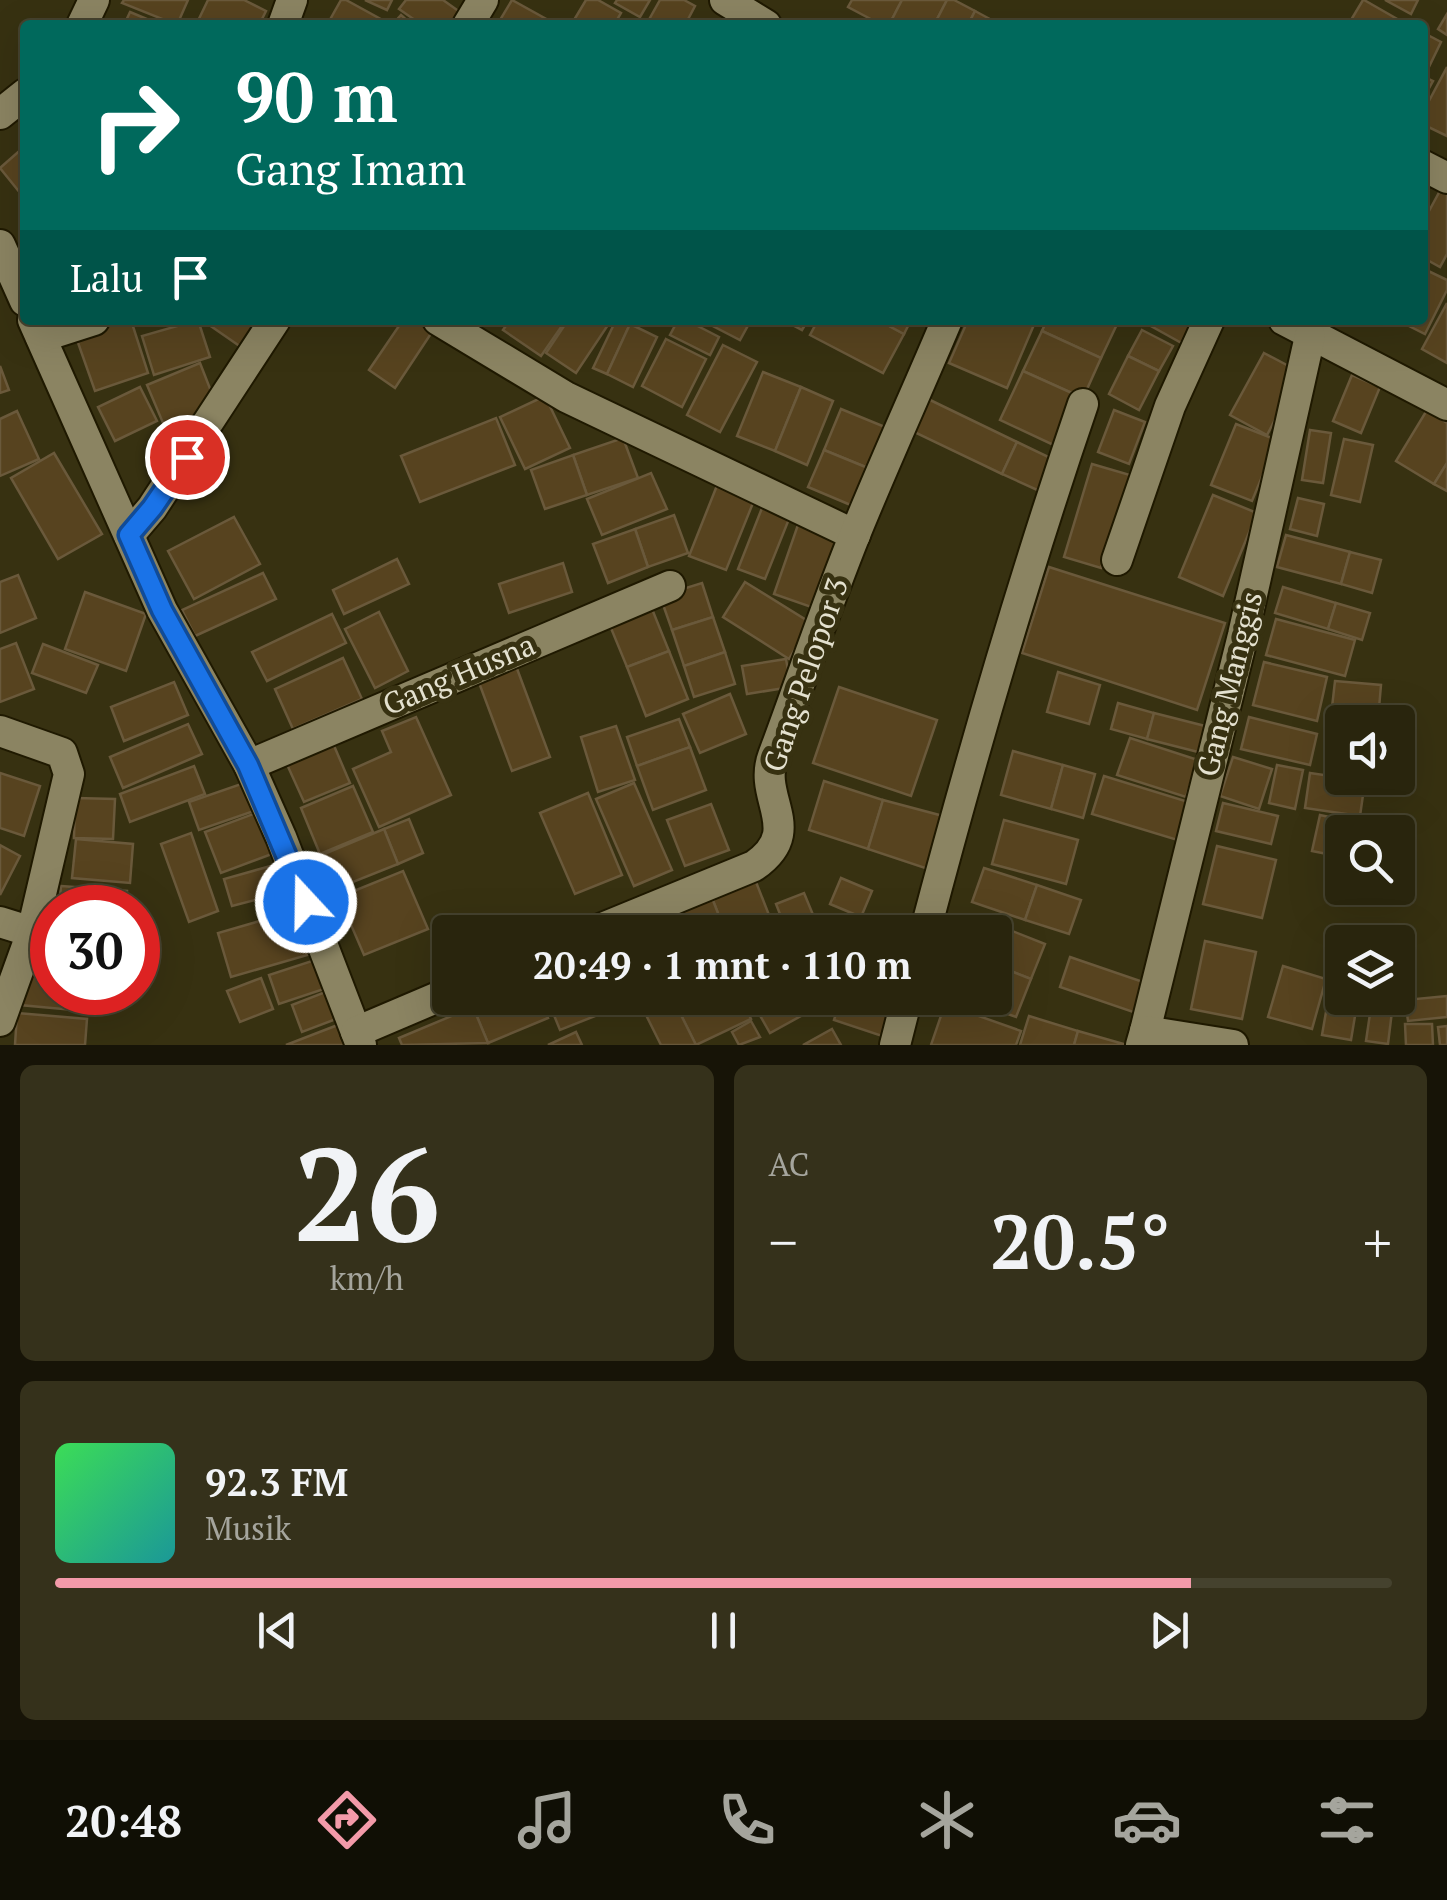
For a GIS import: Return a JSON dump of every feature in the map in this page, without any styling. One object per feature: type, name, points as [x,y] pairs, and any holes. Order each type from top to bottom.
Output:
[{"type":"street","points":[[726,0],[758,20]]},
{"type":"street","points":[[0,114],[20,98]]},
{"type":"street","points":[[0,245],[20,291]]},
{"type":"street","points":[[129,535],[152,508],[272,325]]},
{"type":"street","points":[[446,325],[566,397],[855,536]]},
{"type":"street","name":"Gang Pelopor 3","points":[[635,915],[754,866],[770,854],[780,824],[768,769],[855,536],[945,325]]},
{"type":"street","points":[[1117,560],[1170,406],[1208,325]]},
{"type":"street","points":[[37,328],[162,610],[248,765],[281,836],[358,1038],[432,1001]]},
{"type":"street","points":[[1297,328],[1447,406]]},
{"type":"street","name":"Gang Manggis","points":[[1143,1038],[1243,635],[1297,328]]},
{"type":"street","points":[[929,915],[1030,560],[1083,404]]},
{"type":"street","name":"Gang Husna","points":[[248,765],[670,586]]},
{"type":"street","points":[[0,731],[62,753],[69,774],[43,885]]},
{"type":"street","points":[[0,922],[30,931]]},
{"type":"street","points":[[0,1021],[30,938]]},
{"type":"street","points":[[894,1045],[902,1015]]},
{"type":"street","points":[[1143,1038],[1233,1045]]},
{"type":"building","points":[[188,0],[179,20],[164,20],[122,3]]},
{"type":"building","points":[[208,0],[244,0],[266,11],[262,20],[198,20]]},
{"type":"building","points":[[341,0],[346,0],[382,20],[330,20]]},
{"type":"building","points":[[365,0],[392,0],[387,10]]},
{"type":"building","points":[[406,0],[443,0],[467,17],[415,20],[399,9]]},
{"type":"building","points":[[512,0],[548,20],[500,20]]},
{"type":"building","points":[[586,0],[598,0],[621,13],[617,20],[574,20]]},
{"type":"building","points":[[650,0],[640,17],[615,3]]},
{"type":"building","points":[[660,0],[684,0],[695,6],[688,20],[649,20]]},
{"type":"building","points":[[852,0],[902,0],[892,20],[873,20],[848,7]]},
{"type":"building","points":[[902,0],[947,0],[937,20],[892,20]]},
{"type":"building","points":[[947,0],[975,11],[970,20],[937,20]]},
{"type":"building","points":[[1364,0],[1399,20],[1351,20]]},
{"type":"building","points":[[1385,0],[1418,0],[1411,14]]},
{"type":"building","points":[[975,11],[992,20],[970,20]]},
{"type":"building","points":[[130,12],[149,20],[126,20]]},
{"type":"building","points":[[1447,14],[1447,35],[1438,29]]},
{"type":"building","points":[[1428,35],[1441,42],[1428,69]]},
{"type":"building","points":[[1447,67],[1447,136],[1428,127],[1428,103]]},
{"type":"building","points":[[20,150],[20,193],[0,168]]},
{"type":"building","points":[[1442,187],[1447,190],[1447,254],[1440,267],[1428,260],[1428,213]]},
{"type":"building","points":[[1428,271],[1447,280],[1447,290],[1425,334],[1407,325],[1428,325]]},
{"type":"building","points":[[1447,303],[1447,363],[1422,349]]},
{"type":"building","points":[[111,325],[133,325],[148,373],[95,391],[76,337]]},
{"type":"building","points":[[180,325],[200,325],[210,357],[154,375],[142,336]]},
{"type":"building","points":[[209,325],[256,325],[241,347]]},
{"type":"building","points":[[400,325],[428,325],[434,329],[395,388],[369,370]]},
{"type":"building","points":[[506,325],[563,325],[541,356],[503,330]]},
{"type":"building","points":[[565,325],[608,325],[576,373],[546,353]]},
{"type":"building","points":[[614,325],[630,325],[607,374],[593,368]]},
{"type":"building","points":[[630,325],[657,337],[633,387],[607,374]]},
{"type":"building","points":[[675,325],[696,325],[719,337],[710,355],[670,335]]},
{"type":"building","points":[[711,325],[748,325],[740,340]]},
{"type":"building","points":[[815,325],[887,325],[904,334],[883,373],[810,335]]},
{"type":"building","points":[[887,325],[908,325],[904,334]]},
{"type":"building","points":[[966,325],[1034,325],[1007,388],[949,363]]},
{"type":"building","points":[[1045,325],[1117,325],[1101,358],[1042,331]]},
{"type":"building","points":[[1149,325],[1199,325],[1187,346]]},
{"type":"building","points":[[1142,330],[1173,346],[1159,371],[1128,356]]},
{"type":"building","points":[[1042,331],[1101,358],[1083,398],[1023,371]]},
{"type":"building","points":[[666,339],[706,359],[682,407],[642,386]]},
{"type":"building","points":[[723,345],[757,362],[720,432],[687,415]]},
{"type":"building","points":[[1264,353],[1300,372],[1267,435],[1230,415]]},
{"type":"building","points":[[1128,356],[1159,371],[1139,410],[1109,394]]},
{"type":"building","points":[[200,363],[218,409],[166,430],[147,385]]},
{"type":"building","points":[[0,366],[9,390],[0,393]]},
{"type":"building","points":[[1023,371],[1083,398],[1060,448],[1000,420]]},
{"type":"building","points":[[763,372],[801,387],[775,451],[737,436]]},
{"type":"building","points":[[1352,375],[1380,387],[1361,433],[1333,421]]},
{"type":"building","points":[[140,387],[157,421],[115,441],[98,407]]},
{"type":"building","points":[[801,387],[833,401],[807,465],[775,451]]},
{"type":"building","points":[[545,396],[570,448],[525,469],[500,417]]},
{"type":"building","points":[[928,399],[1017,442],[1002,474],[912,431]]},
{"type":"building","points":[[841,409],[885,427],[868,468],[824,450]]},
{"type":"building","points":[[1114,410],[1145,422],[1129,464],[1098,452]]},
{"type":"building","points":[[1427,410],[1447,423],[1447,463],[1434,484],[1396,461]]},
{"type":"building","points":[[17,411],[39,459],[0,476],[0,419]]},
{"type":"building","points":[[496,418],[515,465],[420,502],[401,456]]},
{"type":"building","points":[[1236,424],[1277,440],[1252,501],[1211,485]]},
{"type":"building","points":[[1310,430],[1331,433],[1323,483],[1302,480]]},
{"type":"building","points":[[623,438],[638,478],[587,495],[573,455]]},
{"type":"building","points":[[1344,439],[1373,445],[1360,502],[1331,495]]},
{"type":"building","points":[[1017,442],[1059,462],[1044,493],[1002,474]]},
{"type":"building","points":[[824,450],[868,468],[853,506],[808,487]]},
{"type":"building","points":[[54,453],[102,534],[58,559],[11,478]]},
{"type":"building","points":[[573,455],[587,495],[545,509],[531,470]]},
{"type":"building","points":[[1447,463],[1447,491],[1434,484]]},
{"type":"building","points":[[1092,464],[1130,475],[1101,568],[1064,557]]},
{"type":"building","points":[[651,473],[667,509],[602,535],[587,499]]},
{"type":"building","points":[[720,478],[757,493],[726,570],[689,556]]},
{"type":"building","points":[[1213,495],[1257,513],[1223,596],[1179,577]]},
{"type":"building","points":[[1298,498],[1324,504],[1317,536],[1290,529]]},
{"type":"building","points":[[762,508],[789,519],[765,579],[738,569]]},
{"type":"building","points":[[674,515],[688,553],[648,567],[635,529]]},
{"type":"building","points":[[234,517],[260,564],[194,599],[168,551]]},
{"type":"building","points":[[800,519],[839,533],[814,608],[774,594]]},
{"type":"building","points":[[635,529],[648,567],[608,583],[593,544]]},
{"type":"building","points":[[1286,535],[1350,552],[1341,584],[1277,567]]},
{"type":"building","points":[[1350,552],[1381,560],[1372,593],[1341,584]]},
{"type":"building","points":[[397,559],[409,584],[344,614],[333,590]]},
{"type":"building","points":[[563,563],[572,592],[509,613],[499,584]]},
{"type":"building","points":[[1049,567],[1225,623],[1197,710],[1022,653]]},
{"type":"building","points":[[263,573],[276,599],[195,636],[182,610]]},
{"type":"building","points":[[18,575],[36,618],[0,633],[0,582]]},
{"type":"building","points":[[745,582],[811,623],[789,659],[723,617]]},
{"type":"building","points":[[702,583],[713,617],[672,630],[660,596]]},
{"type":"building","points":[[1283,587],[1336,603],[1328,629],[1275,613]]},
{"type":"building","points":[[85,592],[146,614],[126,671],[65,649]]},
{"type":"building","points":[[648,599],[669,651],[627,667],[606,616]]},
{"type":"building","points":[[1336,603],[1370,613],[1362,640],[1328,629]]},
{"type":"building","points":[[379,612],[408,671],[375,688],[345,629]]},
{"type":"building","points":[[332,614],[346,643],[267,681],[252,652]]},
{"type":"building","points":[[713,617],[725,652],[684,666],[672,630]]},
{"type":"building","points":[[1276,619],[1355,640],[1345,676],[1266,655]]},
{"type":"building","points":[[16,643],[34,689],[0,702],[0,649]]},
{"type":"building","points":[[43,644],[98,665],[86,693],[32,673]]},
{"type":"building","points":[[669,651],[688,699],[646,716],[627,667]]},
{"type":"building","points":[[725,652],[735,684],[694,697],[684,666]]},
{"type":"building","points":[[343,658],[362,699],[293,729],[275,689]]},
{"type":"building","points":[[786,659],[791,687],[747,694],[742,666]]},
{"type":"building","points":[[1264,662],[1327,677],[1317,721],[1253,705]]},
{"type":"building","points":[[516,666],[550,757],[512,771],[478,680]]},
{"type":"building","points":[[1058,672],[1100,685],[1089,724],[1047,712]]},
{"type":"building","points":[[1335,681],[1381,685],[1379,705],[1332,705]]},
{"type":"building","points":[[174,682],[188,715],[124,741],[111,707]]},
{"type":"building","points":[[839,687],[937,720],[911,796],[813,763]]},
{"type":"building","points":[[730,694],[746,734],[700,753],[683,714]]},
{"type":"building","points":[[1118,703],[1154,713],[1147,739],[1111,729]]},
{"type":"building","points":[[1154,713],[1205,726],[1198,752],[1147,739]]},
{"type":"building","points":[[416,717],[451,795],[379,827],[353,769],[391,752],[382,731]]},
{"type":"building","points":[[1249,717],[1317,734],[1310,765],[1241,749]]},
{"type":"building","points":[[679,719],[690,747],[637,766],[627,737]]},
{"type":"building","points":[[188,724],[202,754],[123,788],[110,757]]},
{"type":"building","points":[[616,726],[635,780],[598,792],[581,737]]},
{"type":"building","points":[[1130,738],[1198,760],[1186,797],[1117,775]]},
{"type":"building","points":[[332,741],[350,783],[304,802],[285,760]]},
{"type":"building","points":[[690,747],[706,790],[653,810],[637,766]]},
{"type":"building","points":[[1013,751],[1063,765],[1051,809],[1001,795]]},
{"type":"building","points":[[1233,757],[1272,769],[1259,809],[1220,796]]},
{"type":"building","points":[[1063,765],[1095,774],[1083,818],[1051,809]]},
{"type":"building","points":[[1277,765],[1303,770],[1295,809],[1269,803]]},
{"type":"building","points":[[194,766],[205,794],[130,822],[120,794]]},
{"type":"building","points":[[0,773],[40,786],[24,836],[0,828]]},
{"type":"building","points":[[1310,773],[1325,775],[1325,795],[1363,795],[1360,815],[1305,808]]},
{"type":"building","points":[[1104,776],[1195,804],[1184,842],[1092,814]]},
{"type":"building","points":[[824,781],[883,800],[868,849],[809,830]]},
{"type":"building","points":[[244,783],[254,811],[199,830],[189,802]]},
{"type":"building","points":[[634,783],[672,870],[634,886],[596,799]]},
{"type":"building","points":[[353,786],[373,832],[320,854],[301,808]]},
{"type":"building","points":[[588,793],[622,875],[575,894],[540,813]]},
{"type":"building","points":[[75,798],[115,799],[113,839],[74,838]]},
{"type":"building","points":[[883,800],[943,816],[928,869],[868,849]]},
{"type":"building","points":[[1223,803],[1278,816],[1271,844],[1216,831]]},
{"type":"building","points":[[711,804],[729,850],[685,866],[667,820]]},
{"type":"building","points":[[264,810],[280,851],[221,873],[205,832]]},
{"type":"building","points":[[1320,815],[1325,816],[1325,854],[1312,851]]},
{"type":"building","points":[[409,819],[423,853],[398,864],[384,829]]},
{"type":"building","points":[[1004,820],[1078,840],[1066,884],[992,864]]},
{"type":"building","points":[[384,829],[398,864],[338,888],[324,854]]},
{"type":"building","points":[[191,833],[218,911],[189,922],[161,844]]},
{"type":"building","points":[[76,839],[133,844],[130,883],[72,878]]},
{"type":"building","points":[[0,845],[20,856],[0,895]]},
{"type":"building","points":[[1217,846],[1276,860],[1262,918],[1203,904]]},
{"type":"building","points":[[285,862],[293,890],[232,906],[224,879]]},
{"type":"building","points":[[984,868],[1037,885],[1025,920],[972,902]]},
{"type":"building","points":[[403,871],[428,929],[364,955],[339,897]]},
{"type":"building","points":[[841,878],[872,891],[862,915],[830,904]]},
{"type":"building","points":[[756,882],[769,915],[719,915],[712,898]]},
{"type":"building","points":[[1037,885],[1081,900],[1069,934],[1025,920]]},
{"type":"building","points":[[804,893],[813,915],[780,915],[776,904]]},
{"type":"building","points":[[712,898],[719,915],[672,915]]},
{"type":"building","points":[[298,910],[311,954],[231,977],[218,933]]},
{"type":"building","points":[[1012,931],[1045,944],[1031,979],[1012,972]]},
{"type":"building","points":[[1205,941],[1256,952],[1242,1019],[1191,1009]]},
{"type":"building","points":[[1070,957],[1149,984],[1139,1014],[1060,987]]},
{"type":"building","points":[[321,958],[330,987],[279,1004],[269,975]]},
{"type":"building","points":[[23,965],[30,965],[30,1006],[20,1005]]},
{"type":"building","points":[[1283,966],[1325,979],[1312,1029],[1268,1017]]},
{"type":"building","points":[[1012,972],[1031,979],[1016,1017],[1011,1015]]},
{"type":"building","points":[[261,978],[273,1009],[240,1022],[227,991]]},
{"type":"building","points":[[333,989],[344,1016],[302,1032],[292,1005]]},
{"type":"building","points":[[1447,996],[1447,1017],[1408,1021],[1407,1015],[1415,1015],[1415,999]]},
{"type":"building","points":[[17,1013],[87,1019],[85,1045],[15,1045]]},
{"type":"building","points":[[454,1015],[476,1015],[488,1043],[402,1045],[399,1038]]},
{"type":"building","points":[[476,1015],[548,1018],[488,1043]]},
{"type":"building","points":[[554,1015],[595,1015],[595,1016],[560,1030]]},
{"type":"building","points":[[646,1015],[681,1015],[696,1045],[661,1045]]},
{"type":"building","points":[[681,1015],[749,1015],[751,1019],[696,1045]]},
{"type":"building","points":[[760,1015],[803,1015],[770,1033]]},
{"type":"building","points":[[836,1015],[889,1015],[882,1036],[834,1020]]},
{"type":"building","points":[[941,1015],[976,1015],[1021,1031],[1016,1045],[931,1045]]},
{"type":"building","points":[[1325,1015],[1355,1015],[1351,1040],[1322,1035]]},
{"type":"building","points":[[1370,1015],[1392,1015],[1388,1044],[1366,1041]]},
{"type":"building","points":[[1029,1016],[1078,1031],[1074,1045],[1020,1045]]},
{"type":"building","points":[[751,1021],[760,1037],[739,1045],[732,1032]]},
{"type":"building","points":[[343,1023],[351,1045],[286,1045]]},
{"type":"building","points":[[1405,1024],[1432,1024],[1433,1045],[1406,1045]]},
{"type":"building","points":[[1447,1026],[1447,1045],[1440,1045],[1438,1027]]},
{"type":"building","points":[[832,1029],[841,1045],[803,1045]]},
{"type":"building","points":[[1078,1031],[1127,1045],[1074,1045]]},
{"type":"building","points":[[576,1032],[582,1045],[548,1045]]},
{"type":"route","points":[[187,457],[129,535],[162,610],[248,765],[306,902]]}]
